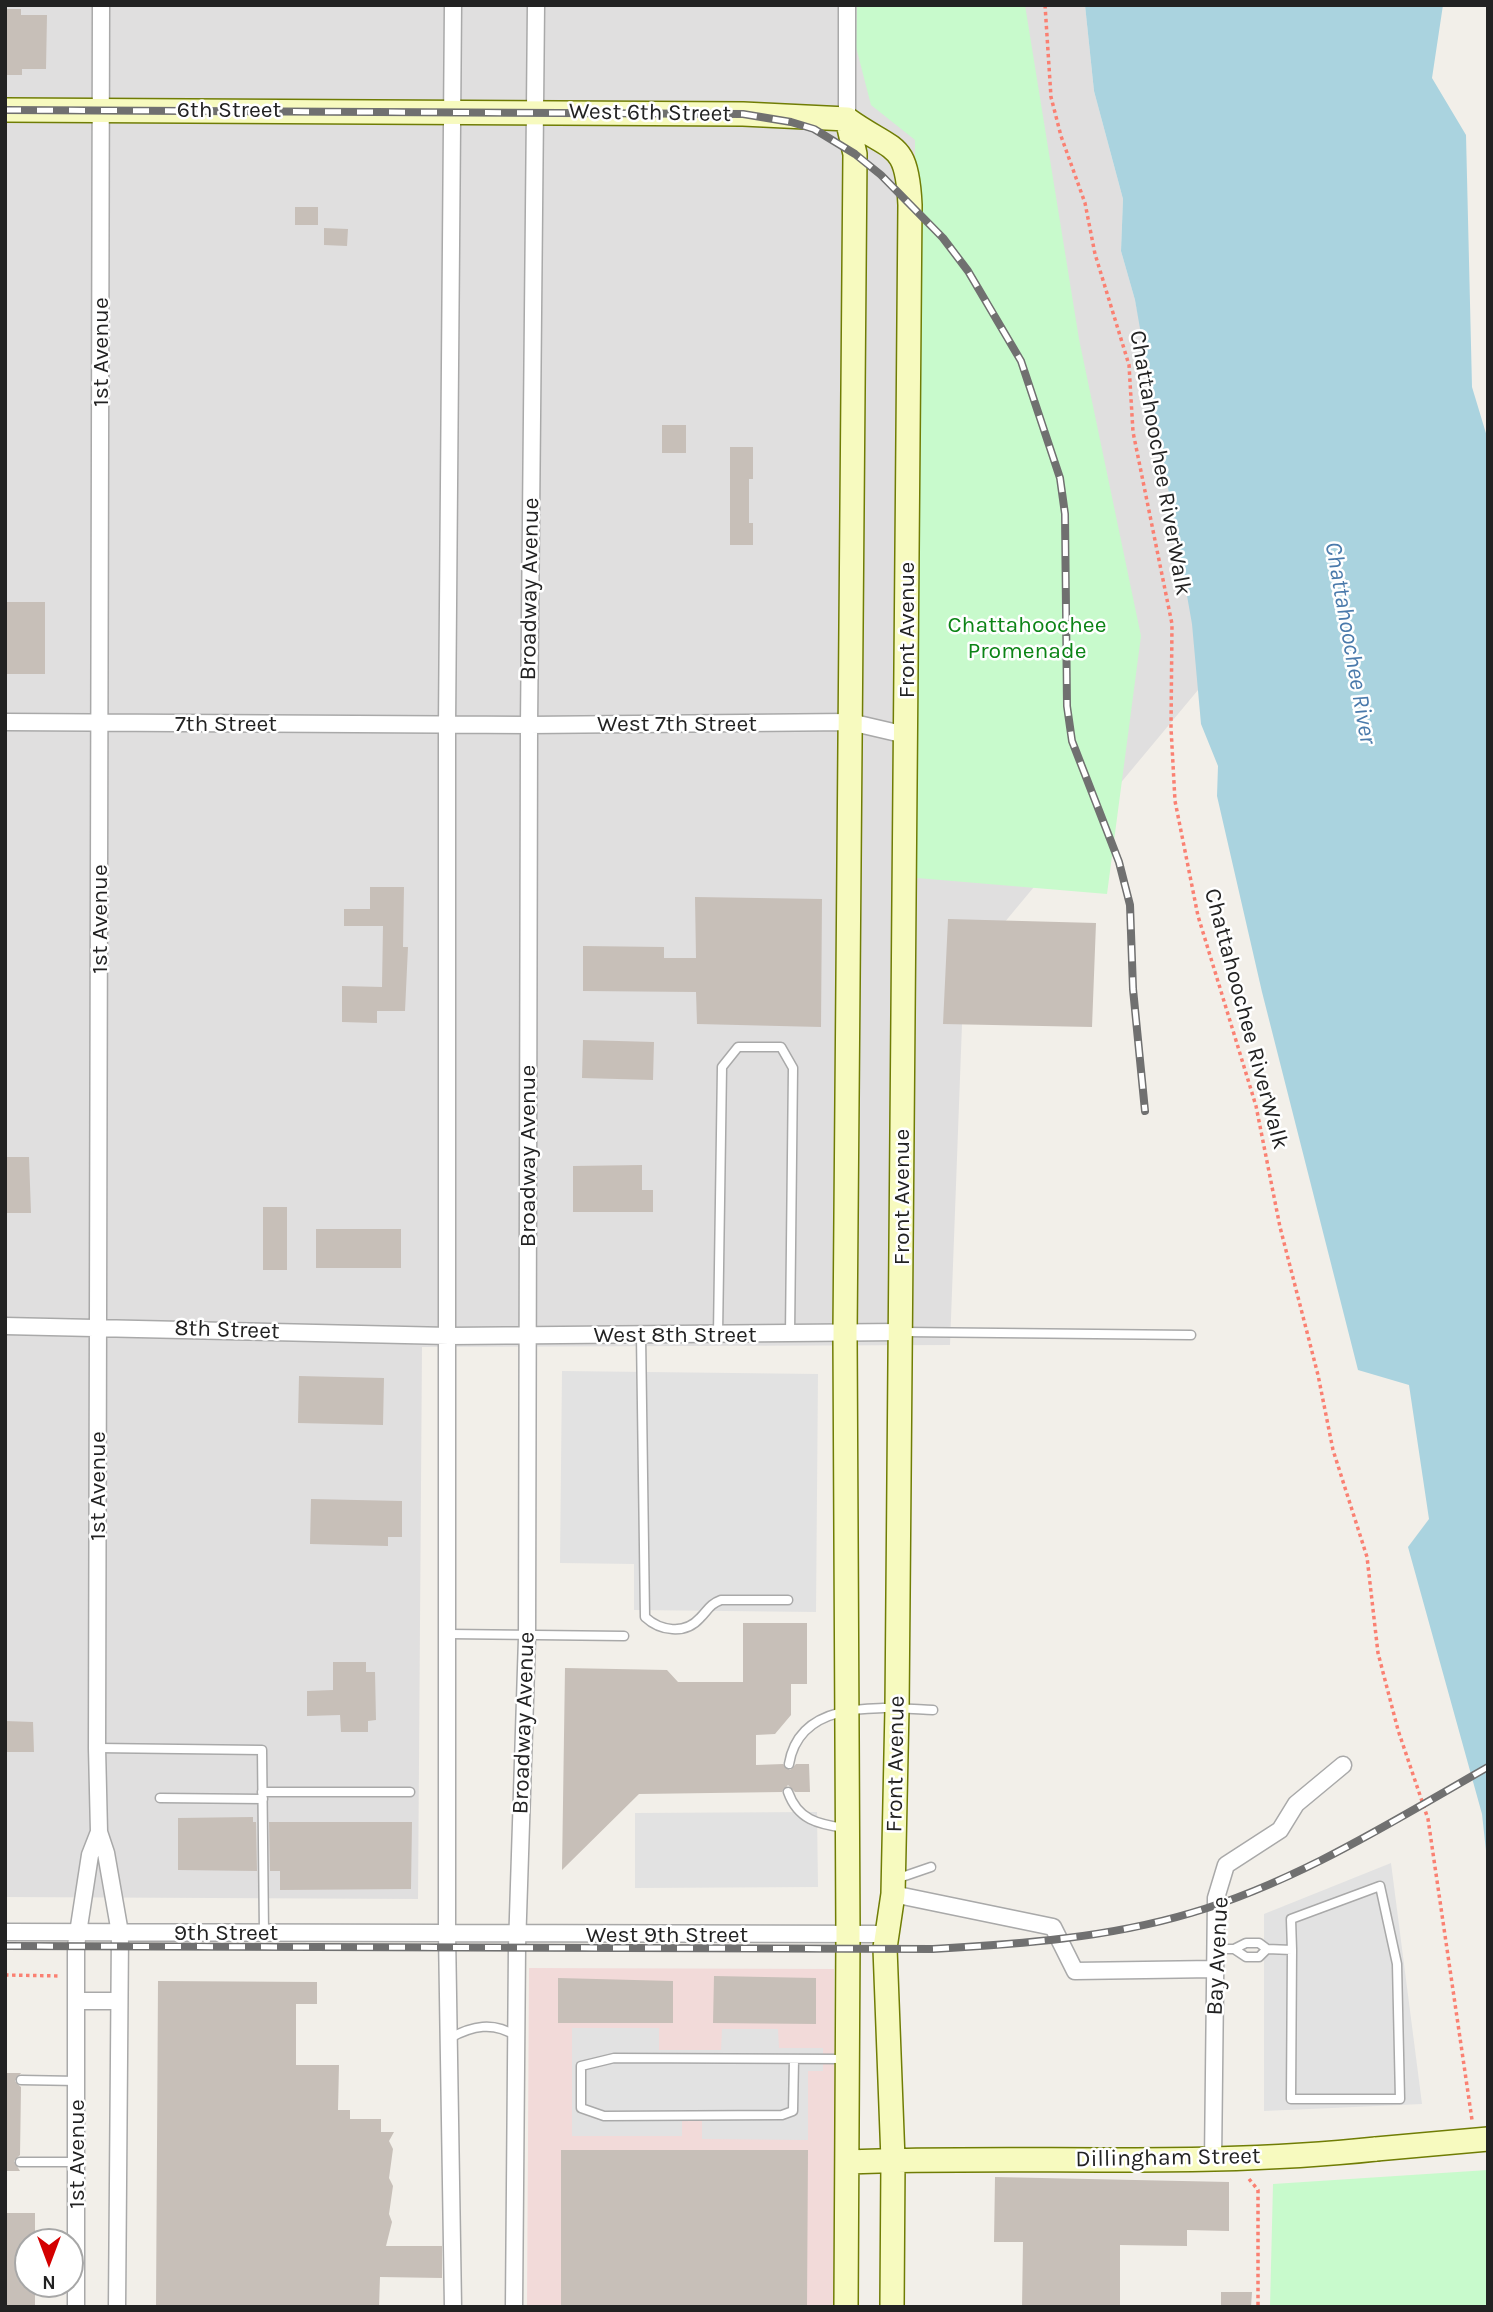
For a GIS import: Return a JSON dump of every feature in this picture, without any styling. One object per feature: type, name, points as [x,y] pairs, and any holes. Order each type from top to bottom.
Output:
[{"type":"street","name":"1st Avenue","points":[[101,5],[97,1748],[99,1832],[106,1853],[120,1933],[117,2307]]},
{"type":"street","points":[[453,5],[447,724],[447,1934],[453,2307]]},
{"type":"street","name":"Broadway Avenue","points":[[514,2307],[517,1934],[527,1638],[529,725],[536,5]]},
{"type":"street","name":"Front Avenue","points":[[846,2307],[848,1710],[845,1334],[855,154],[847,119],[847,5]]},
{"type":"street","name":"6th Street","points":[[5,110],[452,111]]},
{"type":"street","name":"West 6th Street","points":[[452,111],[743,114],[847,119]]},
{"type":"street","name":"Front Avenue","points":[[847,119],[871,136],[893,145],[909,169],[897,1708],[893,1887],[886,1934],[893,2160],[892,2307]]},
{"type":"street","name":"7th Street","points":[[5,722],[447,724]]},
{"type":"street","name":"West 7th Street","points":[[447,724],[849,722],[906,735]]},
{"type":"street","name":"8th Street","points":[[5,1326],[449,1336]]},
{"type":"street","name":"West 8th Street","points":[[449,1336],[901,1332]]},
{"type":"street","name":"Bay Avenue","points":[[1213,2162],[1216,1898],[1226,1865],[1280,1830],[1296,1804],[1343,1765]]},
{"type":"street","name":"1st Avenue","points":[[76,2307],[78,1932],[90,1855],[99,1832]]},
{"type":"street","points":[[893,1887],[1053,1927],[1075,1970],[1214,1969]]},
{"type":"street","name":"9th Street","points":[[5,1932],[447,1934]]},
{"type":"street","name":"West 9th Street","points":[[447,1934],[886,1934]]},
{"type":"street","points":[[78,2001],[118,2001]]},
{"type":"street","name":"Dillingham Street","points":[[848,2162],[1213,2162],[1376,2149],[1481,2135]]},
{"type":"lane","points":[[718,1334],[722,1068],[738,1047],[771,1047],[781,1048],[793,1068],[790,1335]]},
{"type":"lane","points":[[901,1332],[1191,1335]]},
{"type":"lane","points":[[641,1335],[645,1617],[654,1626],[669,1629],[688,1628],[699,1620],[713,1603],[721,1600],[788,1600]]},
{"type":"lane","points":[[449,1634],[527,1638],[624,1636]]},
{"type":"lane","points":[[789,1764],[791,1752],[814,1723],[848,1710],[933,1710]]},
{"type":"lane","points":[[97,1748],[262,1750],[264,1933]]},
{"type":"lane","points":[[160,1798],[410,1792]]},
{"type":"lane","points":[[788,1792],[792,1804],[803,1817],[817,1824],[847,1829]]},
{"type":"lane","points":[[893,1887],[931,1867]]},
{"type":"lane","points":[[1380,1886],[1397,1964],[1400,2099],[1291,2099],[1292,1950],[1291,1919],[1380,1886]]},
{"type":"lane","points":[[1215,1949],[1234,1949],[1246,1957],[1259,1957],[1267,1949],[1292,1950]]},
{"type":"lane","points":[[450,2038],[472,2027],[484,2026],[508,2030],[516,2035]]},
{"type":"lane","points":[[794,2059],[793,2111],[782,2115],[604,2116],[582,2108],[581,2066],[614,2058],[848,2059]]},
{"type":"lane","points":[[21,2080],[78,2081]]},
{"type":"lane","points":[[20,2162],[77,2162]]},
{"type":"path","name":"Chattahoochee RiverWalk","points":[[1045,5],[1051,96],[1085,203],[1095,254],[1129,365],[1133,432],[1171,624],[1175,801],[1198,916],[1256,1106],[1280,1227],[1318,1375],[1333,1450],[1367,1557],[1378,1653],[1398,1730],[1428,1818],[1465,2087],[1481,2135]]},
{"type":"path","points":[[5,1975],[77,1976]]},
{"type":"path","points":[[1245,2159],[1246,2176],[1258,2190],[1258,2307]]},
{"type":"shaded area","points":[[5,5],[1085,5],[1094,91],[1123,199],[1121,251],[1135,300],[1213,672],[964,971],[950,1345],[422,1347],[418,1899],[5,1897]]},
{"type":"shaded area","points":[[562,1371],[818,1374],[816,1612],[634,1610],[634,1564],[560,1563]]},
{"type":"shaded area","points":[[817,1812],[818,1887],[635,1888],[635,1813]]},
{"type":"shaded area","points":[[1391,1863],[1422,2104],[1264,2111],[1264,1914]]},
{"type":"shaded area","points":[[529,1968],[834,1969],[835,2307],[527,2307]]},
{"type":"shaded area","points":[[572,2028],[659,2028],[659,2050],[721,2050],[722,2029],[778,2029],[779,2048],[823,2048],[823,2071],[808,2071],[808,2140],[702,2139],[702,2120],[682,2121],[682,2136],[572,2136]]},
{"type":"green space","name":"Chattahoochee Promenade","points":[[857,5],[1025,5],[1079,339],[1141,636],[1107,894],[917,878],[915,140],[871,105],[856,47]]},
{"type":"green space","points":[[1488,2170],[1488,2307],[1270,2307],[1273,2184]]},
{"type":"water","name":"Chattahoochee River","points":[[1085,5],[1443,5],[1432,78],[1466,135],[1472,387],[1488,440],[1488,1869],[1482,1814],[1408,1547],[1429,1519],[1409,1385],[1358,1370],[1262,992],[1217,796],[1218,766],[1201,724],[1192,624],[1135,300],[1121,251],[1123,199],[1094,91]]},
{"type":"building","points":[[5,9],[21,9],[21,15],[47,15],[46,69],[22,69],[22,75],[5,75]]},
{"type":"building","points":[[295,207],[318,207],[318,225],[295,225]]},
{"type":"building","points":[[324,228],[348,229],[347,246],[324,245]]},
{"type":"building","points":[[662,425],[686,425],[686,453],[662,453]]},
{"type":"building","points":[[730,447],[753,447],[753,479],[749,479],[749,523],[753,523],[753,545],[730,545]]},
{"type":"building","points":[[5,602],[45,602],[45,674],[5,674]]},
{"type":"building","points":[[370,887],[404,887],[403,947],[408,947],[405,1011],[377,1011],[377,1023],[342,1022],[342,986],[382,987],[383,926],[344,926],[344,909],[370,909]]},
{"type":"building","points":[[695,897],[822,899],[821,1027],[697,1024],[696,992],[583,991],[583,946],[664,947],[664,958],[696,958]]},
{"type":"building","points":[[948,919],[1096,923],[1092,1027],[943,1024]]},
{"type":"building","points":[[583,1040],[654,1042],[653,1080],[582,1078]]},
{"type":"building","points":[[5,1157],[29,1157],[31,1213],[5,1213]]},
{"type":"building","points":[[642,1165],[642,1190],[653,1190],[653,1212],[573,1212],[573,1166]]},
{"type":"building","points":[[263,1207],[287,1207],[287,1270],[263,1270]]},
{"type":"building","points":[[316,1229],[401,1229],[401,1268],[316,1268]]},
{"type":"building","points":[[299,1376],[384,1378],[383,1425],[298,1423]]},
{"type":"building","points":[[311,1499],[402,1501],[402,1537],[388,1537],[388,1546],[310,1544]]},
{"type":"building","points":[[743,1623],[807,1623],[807,1684],[791,1684],[791,1715],[775,1734],[756,1735],[756,1765],[783,1764],[790,1770],[796,1764],[809,1764],[810,1792],[795,1792],[788,1785],[782,1792],[639,1794],[562,1870],[565,1668],[667,1670],[678,1682],[743,1682]]},
{"type":"building","points":[[333,1662],[366,1662],[366,1672],[375,1672],[376,1720],[368,1721],[368,1732],[341,1732],[340,1715],[307,1716],[307,1691],[333,1690]]},
{"type":"building","points":[[5,1721],[33,1722],[34,1752],[5,1752]]},
{"type":"building","points":[[253,1817],[253,1822],[256,1822],[257,1871],[178,1870],[178,1818]]},
{"type":"building","points":[[269,1822],[412,1822],[411,1889],[280,1890],[280,1871],[270,1871]]},
{"type":"building","points":[[714,1976],[816,1978],[816,2024],[713,2023]]},
{"type":"building","points":[[558,1978],[673,1981],[673,2023],[558,2023]]},
{"type":"building","points":[[158,1981],[317,1982],[317,2004],[296,2004],[296,2065],[339,2065],[338,2110],[350,2110],[350,2119],[381,2119],[381,2132],[394,2132],[389,2141],[393,2149],[389,2178],[393,2186],[389,2214],[392,2222],[386,2246],[442,2246],[442,2278],[380,2277],[379,2307],[156,2307]]},
{"type":"building","points":[[5,2073],[21,2073],[15,2081],[21,2087],[20,2155],[14,2161],[20,2171],[5,2171]]},
{"type":"building","points":[[561,2150],[808,2150],[807,2307],[561,2307]]},
{"type":"building","points":[[995,2177],[1229,2182],[1229,2231],[1187,2230],[1187,2246],[1120,2245],[1120,2307],[1022,2307],[1023,2242],[994,2242]]},
{"type":"building","points":[[5,2213],[35,2213],[35,2228],[14,2228],[14,2298],[35,2298],[35,2307],[5,2307]]},
{"type":"building","points":[[1221,2292],[1252,2292],[1251,2307],[1221,2307]]},
{"type":"railway","points":[[5,110],[743,114],[814,129],[855,154],[881,175],[943,238],[968,271],[1021,361],[1060,478],[1065,514],[1067,706],[1072,741],[1119,862],[1130,905],[1133,989],[1145,1111]]},
{"type":"railway","points":[[5,1946],[933,1949],[1063,1938],[1159,1922],[1269,1885],[1344,1849],[1488,1767]]}]
